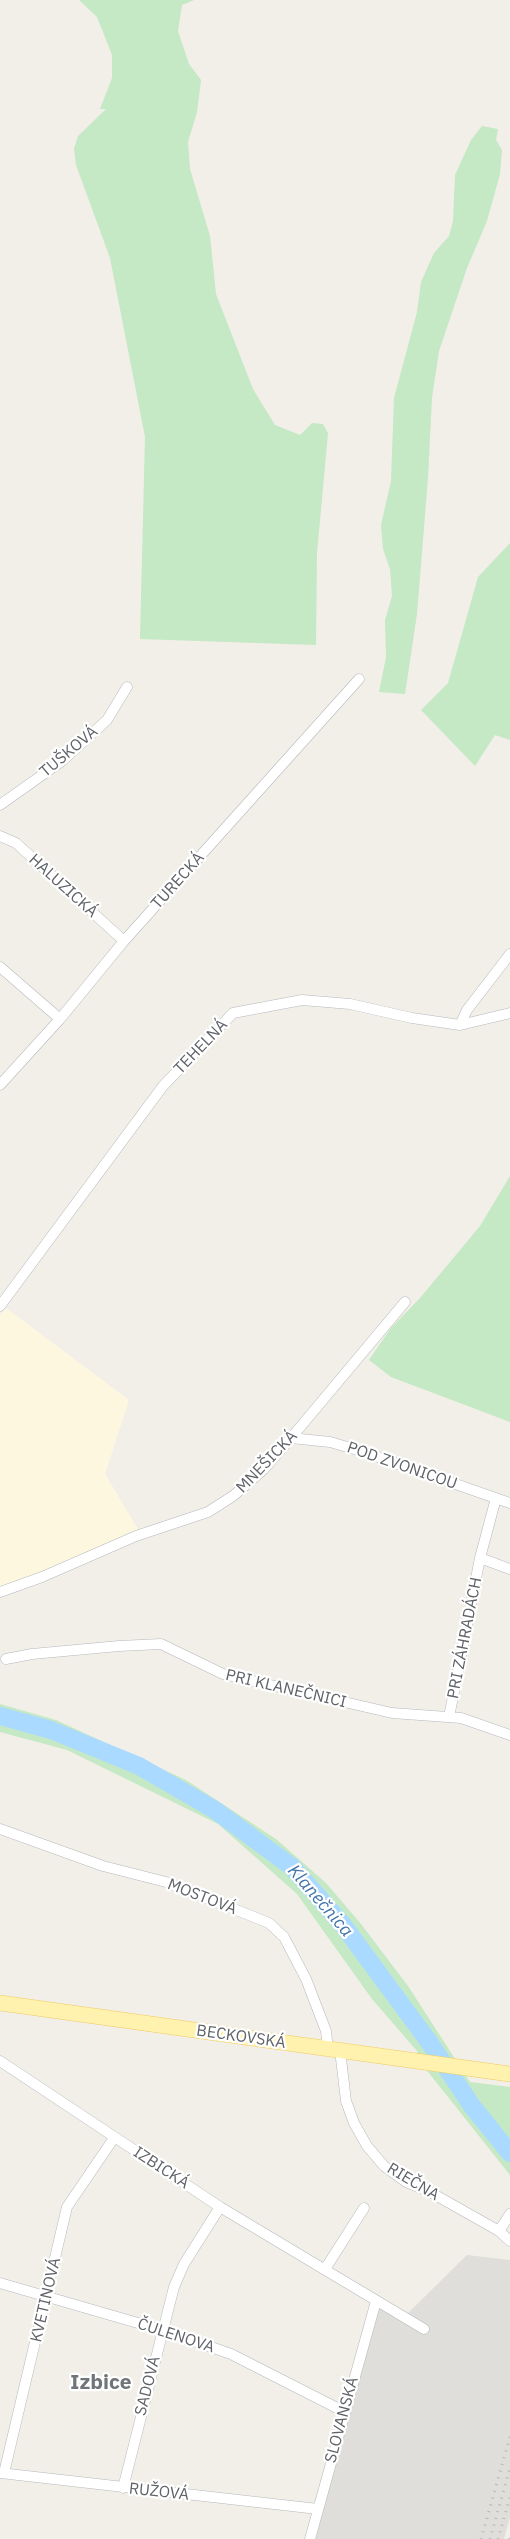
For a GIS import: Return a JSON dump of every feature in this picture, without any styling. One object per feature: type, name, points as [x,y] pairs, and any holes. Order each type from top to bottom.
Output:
[{"type":"main road","name":"BECKOVSKÁ","points":[[0,2003],[510,2074]]},
{"type":"street","name":"TURECKÁ","points":[[0,1085],[60,1019],[124,941],[359,679]]},
{"type":"street","name":"TUŠKOVÁ","points":[[0,805],[62,762],[106,720],[126,686]]},
{"type":"street","name":"HALUZICKÁ","points":[[0,836],[16,843],[124,941]]},
{"type":"street","points":[[460,1025],[468,1010],[510,954]]},
{"type":"street","points":[[0,967],[60,1019]]},
{"type":"street","name":"TEHELNÁ","points":[[0,1306],[163,1086],[233,1013],[302,1000],[350,1004],[412,1018],[460,1025],[510,1013]]},
{"type":"street","name":"MNEŠICKÁ","points":[[0,1592],[42,1577],[136,1536],[208,1512],[233,1496],[264,1469],[292,1438],[406,1302]]},
{"type":"street","name":"POD ZVONICOU","points":[[292,1438],[338,1444],[510,1503]]},
{"type":"street","name":"PRI ZÁHRADÁCH","points":[[449,1717],[480,1558],[496,1498]]},
{"type":"street","name":"PRI ZÁHRADÁCH","points":[[480,1558],[510,1569]]},
{"type":"street","name":"PRI KLANEČNICI","points":[[6,1659],[32,1654],[153,1643],[175,1649],[223,1674],[392,1713],[461,1718],[510,1735]]},
{"type":"street","name":"MOSTOVÁ","points":[[0,1830],[103,1866],[166,1882],[269,1923],[284,1937],[306,1979],[334,2049]]},
{"type":"street","name":"RIEČNA","points":[[334,2049],[346,2101],[354,2123],[367,2146],[384,2166],[406,2182],[430,2192],[499,2231],[510,2241]]},
{"type":"street","name":"IZBICKÁ","points":[[0,2061],[114,2138],[220,2206],[424,2329]]},
{"type":"street","name":"KVETINOVÁ","points":[[2,2473],[47,2296],[67,2207],[114,2138]]},
{"type":"street","name":"SADOVÁ","points":[[123,2488],[174,2287],[184,2264],[220,2206]]},
{"type":"street","points":[[324,2269],[364,2208]]},
{"type":"street","points":[[499,2231],[510,2214]]},
{"type":"street","name":"ČULENOVA","points":[[0,2283],[162,2330],[231,2354],[344,2410]]},
{"type":"street","name":"SLOVANSKÁ","points":[[310,2539],[344,2410],[376,2301]]},
{"type":"street","name":"RUŽOVÁ","points":[[2,2473],[318,2509]]},
{"type":"shaded area","points":[[6,1308],[129,1400],[105,1474],[138,1529],[47,1572],[0,1587],[0,1315]]},
{"type":"shaded area","points":[[467,2255],[510,2260],[510,2517],[504,2539],[315,2539],[382,2298],[408,2313]]},
{"type":"green space","points":[[79,0],[194,0],[182,5],[178,31],[189,64],[201,80],[197,112],[188,142],[190,169],[210,236],[216,294],[253,389],[275,425],[300,435],[312,423],[323,424],[328,433],[317,553],[316,645],[140,639],[145,437],[110,258],[76,165],[74,149],[78,136],[106,109],[100,109],[112,78],[112,55],[97,17]]},
{"type":"green space","points":[[482,126],[498,129],[496,140],[502,150],[500,174],[487,221],[467,268],[439,351],[432,398],[428,478],[417,614],[405,694],[379,692],[386,657],[385,620],[392,596],[390,569],[383,549],[381,525],[391,481],[394,398],[417,312],[421,282],[434,253],[449,236],[453,221],[455,175],[471,140]]},
{"type":"green space","points":[[510,543],[510,740],[495,735],[475,766],[421,710],[448,683],[478,577]]},
{"type":"green space","points":[[510,1176],[510,1422],[391,1377],[369,1360],[391,1328],[420,1298],[480,1226]]},
{"type":"green space","points":[[0,1704],[56,1720],[186,1780],[276,1839],[326,1883],[361,1924],[408,1986],[470,2082],[510,2087],[510,2175],[421,2063],[417,2051],[372,1999],[297,1894],[218,1824],[67,1750],[0,1732]]},
{"type":"waterway","name":"Klanečnica","points":[[0,1716],[51,1730],[139,1766],[215,1810],[292,1867],[343,1925],[429,2042],[472,2106],[510,2153]]},
{"type":"railway","points":[[481,2539],[510,2437]]},
{"type":"railway","points":[[490,2539],[510,2468]]},
{"type":"railway","points":[[498,2539],[510,2497]]},
{"type":"district","name":"Izbice","points":[[101,2383]]}]
